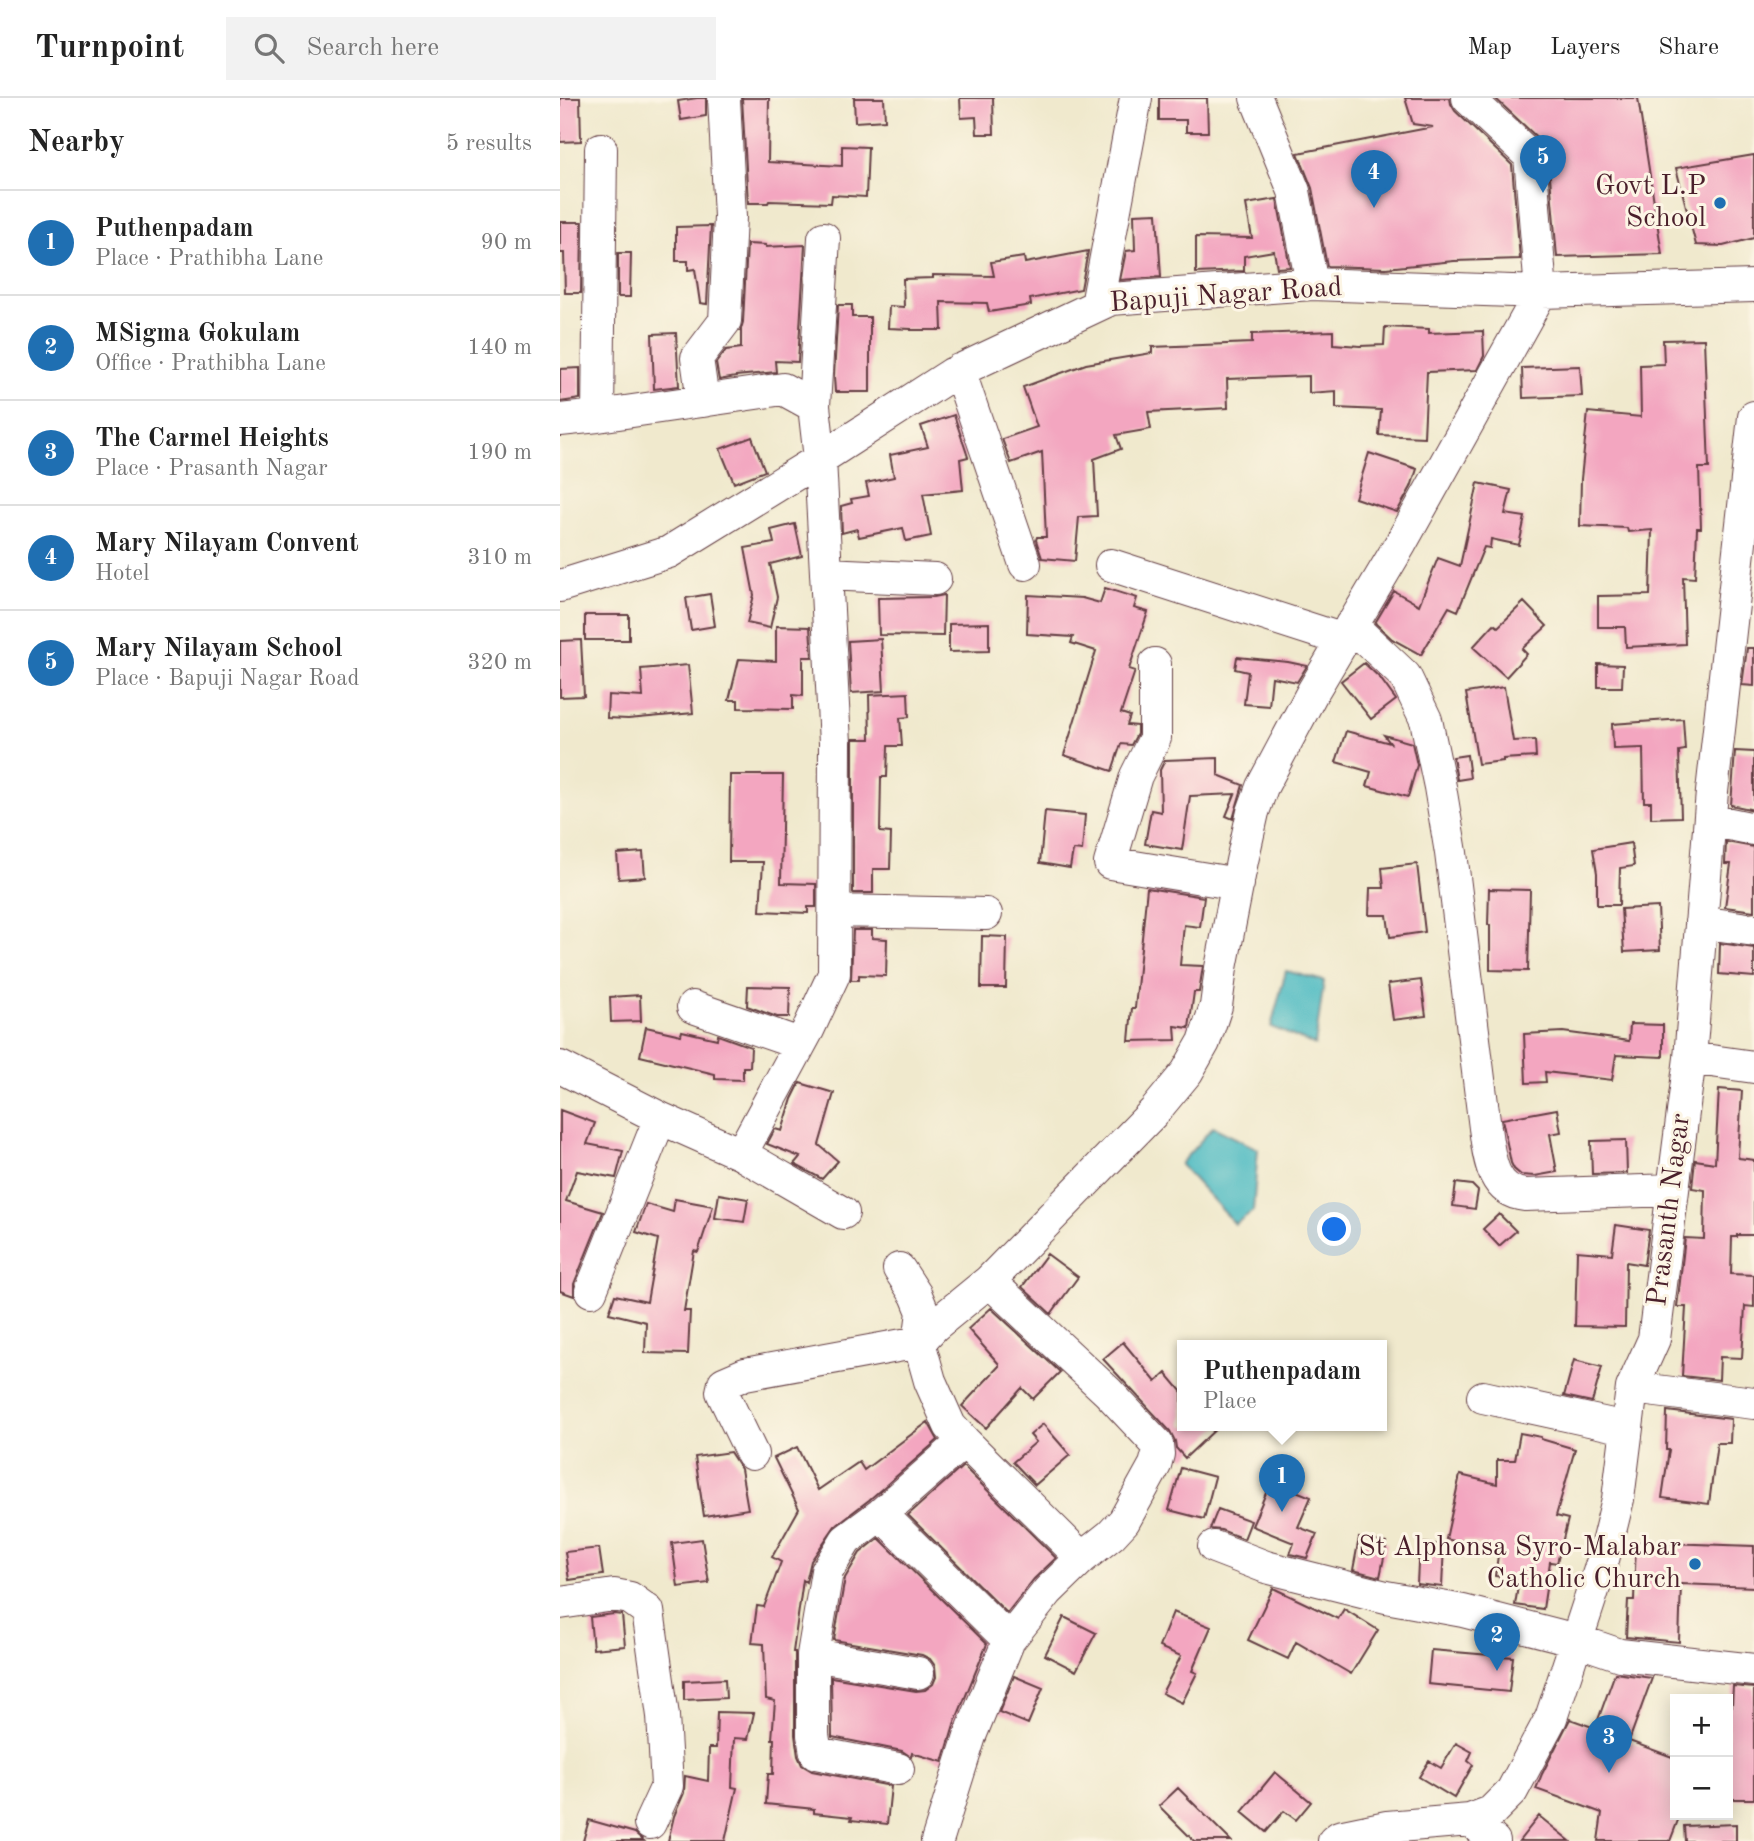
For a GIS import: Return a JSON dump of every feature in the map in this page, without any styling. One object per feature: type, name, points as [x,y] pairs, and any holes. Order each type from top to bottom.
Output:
[{"type":"street","points":[[703,401],[697,358],[725,321],[730,217],[724,98]]},
{"type":"street","points":[[1097,305],[1136,98]]},
{"type":"street","points":[[1256,98],[1294,191],[1312,284]]},
{"type":"street","points":[[752,1454],[722,1392],[725,1382],[746,1374],[919,1342],[934,1326],[989,1281],[1154,1112],[1187,1072],[1204,1042],[1216,1006],[1238,884],[1262,786],[1541,292],[1530,156],[1468,98]]},
{"type":"street","points":[[598,416],[601,149]]},
{"type":"street","points":[[741,1154],[834,974],[835,743],[820,459],[814,406],[824,238]]},
{"type":"street","name":"Bapuji Nagar Road","points":[[560,586],[669,552],[959,370],[1111,299],[1312,284],[1541,292],[1754,286]]},
{"type":"street","points":[[959,370],[1025,564]]},
{"type":"street","points":[[560,420],[783,389],[814,406]]},
{"type":"street","name":"Prasanth Nagar","points":[[1335,1841],[1339,1837],[1387,1827],[1470,1820],[1491,1812],[1512,1791],[1551,1718],[1603,1560],[1618,1499],[1632,1388],[1654,1339],[1674,1190],[1690,1058],[1710,820],[1754,417]]},
{"type":"street","points":[[1111,565],[1348,633],[1405,676],[1426,720],[1440,786],[1451,853],[1485,1128],[1492,1166],[1499,1182],[1517,1195],[1674,1190]]},
{"type":"street","points":[[826,574],[935,579]]},
{"type":"street","points":[[1156,664],[1156,738],[1136,776],[1110,863],[1238,884]]},
{"type":"street","points":[[1710,820],[1754,829]]},
{"type":"street","points":[[835,911],[986,914]]},
{"type":"street","points":[[1701,922],[1754,930]]},
{"type":"street","points":[[693,1007],[800,1044]]},
{"type":"street","points":[[1690,1058],[1754,1067]]},
{"type":"street","points":[[560,1067],[660,1118],[741,1154],[843,1213]]},
{"type":"street","points":[[591,1291],[660,1118]]},
{"type":"street","points":[[899,1269],[916,1295],[923,1312],[919,1342],[930,1381],[950,1426],[1082,1558]]},
{"type":"street","points":[[937,1841],[970,1736],[1009,1640],[1048,1591],[1124,1521],[1155,1465],[1158,1454],[1157,1444],[1108,1392],[989,1281]]},
{"type":"street","points":[[1632,1388],[1754,1403]]},
{"type":"street","points":[[1483,1397],[1626,1429]]},
{"type":"street","points":[[898,1769],[816,1753],[813,1735],[813,1655],[827,1570],[846,1540],[881,1514],[964,1441]]},
{"type":"street","points":[[881,1514],[1009,1640]]},
{"type":"street","points":[[1214,1548],[1266,1567],[1386,1597],[1463,1611],[1576,1640],[1620,1655],[1754,1670]]},
{"type":"street","points":[[560,1603],[614,1595],[630,1598],[648,1611],[663,1716],[667,1786],[650,1823]]},
{"type":"street","points":[[813,1655],[918,1673]]},
{"type":"street","points":[[1470,1820],[1494,1841]]},
{"type":"water","points":[[1286,971],[1324,981],[1315,1045],[1271,1027]]},
{"type":"water","points":[[1213,1127],[1258,1149],[1253,1211],[1235,1224],[1180,1164]]},
{"type":"building","points":[[560,98],[580,98],[581,141],[560,142]]},
{"type":"building","points":[[706,98],[706,116],[681,120],[678,101]]},
{"type":"building","points":[[742,98],[769,98],[768,162],[842,166],[842,146],[868,147],[866,197],[832,195],[831,203],[748,203]]},
{"type":"building","points":[[854,98],[884,98],[885,120],[855,122]]},
{"type":"building","points":[[960,98],[993,98],[994,134],[977,134],[976,117],[961,118]]},
{"type":"building","points":[[1159,98],[1207,98],[1208,132],[1186,132],[1186,120],[1159,120]]},
{"type":"building","points":[[1405,98],[1450,98],[1455,111],[1512,165],[1520,259],[1454,261],[1386,268],[1327,266],[1312,188],[1298,153],[1433,127],[1413,124]]},
{"type":"building","points":[[1495,98],[1638,98],[1662,254],[1557,257],[1548,154],[1543,143]]},
{"type":"building","name":"Govt L.P School","points":[[1754,155],[1754,238],[1723,246],[1696,245],[1676,168]]},
{"type":"building","points":[[1277,199],[1290,267],[1277,268],[1274,251],[1244,256],[1244,271],[1196,273],[1196,237],[1252,238],[1246,204]]},
{"type":"building","points":[[1157,213],[1161,277],[1120,280],[1126,251],[1135,250],[1134,214]]},
{"type":"building","points":[[560,222],[582,222],[581,293],[565,293],[564,253],[560,253]]},
{"type":"building","points":[[711,226],[707,304],[700,303],[695,269],[688,270],[688,261],[676,261],[676,227]]},
{"type":"building","points":[[747,244],[766,247],[805,245],[798,362],[775,361],[776,372],[719,380],[716,363],[726,350],[741,348]]},
{"type":"building","points":[[1088,251],[1081,289],[1030,299],[1031,305],[989,312],[987,303],[941,302],[942,330],[888,328],[889,306],[904,307],[903,279],[933,278],[933,275],[994,276],[991,262],[1024,257],[1025,263]]},
{"type":"building","points":[[618,253],[631,253],[630,297],[618,297]]},
{"type":"building","points":[[838,305],[852,305],[852,317],[870,317],[870,392],[835,392]]},
{"type":"building","points":[[1385,327],[1429,329],[1429,333],[1483,331],[1484,356],[1477,370],[1427,372],[1424,437],[1379,435],[1381,410],[1336,408],[1336,391],[1309,393],[1309,376],[1227,379],[1228,408],[1148,412],[1151,429],[1116,435],[1121,449],[1094,459],[1097,516],[1079,517],[1075,561],[1042,558],[1036,540],[1037,537],[1046,537],[1042,452],[1011,463],[1002,439],[1037,427],[1023,387],[1086,364],[1152,353],[1152,347],[1252,343],[1252,334],[1333,331],[1333,344],[1384,345]]},
{"type":"building","points":[[676,333],[679,386],[654,389],[652,334]]},
{"type":"building","points":[[1704,339],[1709,468],[1699,468],[1701,528],[1697,528],[1695,578],[1683,577],[1685,644],[1626,647],[1625,627],[1598,627],[1598,596],[1650,595],[1652,530],[1628,532],[1627,528],[1580,526],[1581,479],[1588,412],[1641,417],[1640,365],[1664,364],[1663,340]]},
{"type":"building","points":[[1580,366],[1582,396],[1523,398],[1522,368]]},
{"type":"building","points":[[580,368],[580,399],[560,402],[560,369]]},
{"type":"building","points":[[954,415],[968,457],[960,459],[963,490],[923,494],[931,536],[906,541],[903,528],[859,537],[857,529],[842,533],[841,506],[852,503],[851,499],[869,496],[866,483],[894,477],[890,455],[928,447],[921,426]]},
{"type":"building","points":[[752,437],[765,471],[734,483],[720,449]]},
{"type":"building","points":[[1369,453],[1417,469],[1411,487],[1397,512],[1355,498]]},
{"type":"building","points":[[1478,483],[1511,490],[1505,514],[1525,517],[1519,545],[1491,539],[1490,548],[1484,547],[1458,611],[1449,607],[1421,655],[1392,639],[1375,623],[1394,591],[1419,605],[1438,558],[1460,566]]},
{"type":"building","points":[[795,524],[802,556],[770,564],[777,597],[770,628],[747,623],[754,595],[745,548],[774,543],[771,530]]},
{"type":"building","points":[[1105,588],[1137,598],[1134,608],[1148,612],[1129,669],[1135,671],[1121,713],[1130,716],[1127,725],[1137,726],[1137,734],[1131,745],[1121,744],[1112,771],[1064,755],[1096,651],[1071,643],[1073,637],[1027,634],[1028,595],[1082,598],[1100,603]]},
{"type":"building","points":[[710,594],[715,626],[691,630],[686,598]]},
{"type":"building","points":[[944,595],[943,636],[879,635],[878,598]]},
{"type":"building","points":[[1524,602],[1547,626],[1522,649],[1527,654],[1506,677],[1473,647],[1494,624],[1498,627]]},
{"type":"building","points":[[585,615],[629,615],[629,640],[585,640]]},
{"type":"building","points":[[989,623],[989,651],[949,652],[949,624]]},
{"type":"building","points":[[776,626],[810,627],[812,657],[803,657],[803,696],[793,695],[793,709],[738,708],[738,700],[729,700],[739,659],[776,661]]},
{"type":"building","points":[[881,639],[884,691],[851,693],[848,641]]},
{"type":"building","points":[[581,640],[584,696],[560,697],[560,641]]},
{"type":"building","points":[[1747,648],[1754,648],[1754,686],[1742,685]]},
{"type":"building","points":[[1237,657],[1307,666],[1297,682],[1272,677],[1269,706],[1244,704],[1248,672],[1235,669]]},
{"type":"building","points":[[1364,663],[1380,678],[1396,700],[1371,719],[1341,681]]},
{"type":"building","points":[[1598,664],[1623,665],[1622,687],[1598,687]]},
{"type":"building","points":[[688,665],[693,713],[628,719],[607,718],[608,695],[643,697],[641,669]]},
{"type":"building","points":[[1504,687],[1513,741],[1535,740],[1536,757],[1478,764],[1466,693]]},
{"type":"building","points":[[908,693],[909,717],[900,718],[902,746],[888,746],[887,777],[881,777],[880,832],[891,833],[890,869],[873,869],[873,893],[853,893],[853,739],[870,739],[869,695]]},
{"type":"building","points":[[1683,719],[1685,750],[1679,751],[1681,817],[1651,818],[1651,802],[1644,802],[1643,748],[1613,749],[1612,724]]},
{"type":"building","points":[[1346,731],[1390,743],[1384,735],[1412,743],[1417,765],[1408,797],[1367,786],[1371,772],[1336,762]]},
{"type":"building","points":[[1735,751],[1754,752],[1754,810],[1731,805]]},
{"type":"building","points":[[1467,755],[1470,778],[1457,780],[1453,757]]},
{"type":"building","points":[[1218,758],[1218,775],[1243,785],[1233,819],[1226,816],[1235,794],[1190,796],[1182,850],[1145,844],[1151,810],[1161,812],[1160,770],[1165,760]]},
{"type":"building","points":[[730,775],[783,775],[781,883],[816,884],[816,907],[808,907],[808,913],[760,911],[763,862],[729,862]]},
{"type":"building","points":[[1045,811],[1085,815],[1082,851],[1073,850],[1070,868],[1040,863]]},
{"type":"building","points":[[1726,842],[1754,847],[1754,911],[1725,907],[1731,864],[1725,864]]},
{"type":"building","points":[[1631,843],[1634,866],[1620,868],[1619,905],[1597,905],[1597,873],[1593,849]]},
{"type":"building","points":[[643,852],[645,877],[619,879],[617,854]]},
{"type":"building","points":[[1417,864],[1425,932],[1390,937],[1387,915],[1369,915],[1370,888],[1384,888],[1382,868]]},
{"type":"building","points":[[1147,888],[1204,897],[1200,927],[1184,925],[1180,965],[1203,966],[1199,992],[1194,992],[1189,1028],[1175,1026],[1176,1040],[1129,1041],[1132,1008],[1135,1008]]},
{"type":"building","points":[[1489,889],[1530,890],[1528,971],[1490,970]]},
{"type":"building","points":[[1658,907],[1660,950],[1624,952],[1621,909]]},
{"type":"building","points":[[853,930],[872,930],[872,938],[887,939],[886,976],[859,975],[859,980],[851,980]]},
{"type":"building","points":[[982,936],[1007,937],[1006,988],[981,988]]},
{"type":"building","points":[[1720,943],[1754,948],[1754,977],[1719,974]]},
{"type":"building","points":[[1421,980],[1426,1016],[1393,1020],[1388,984]]},
{"type":"building","points":[[748,986],[790,987],[789,1017],[777,1017],[747,1006]]},
{"type":"building","points":[[640,995],[641,1021],[611,1022],[610,997]]},
{"type":"building","points":[[1630,1024],[1663,1025],[1663,1057],[1616,1055],[1612,1080],[1545,1072],[1546,1082],[1526,1083],[1524,1034],[1563,1032],[1629,1041]]},
{"type":"building","points":[[646,1027],[717,1039],[718,1035],[751,1047],[750,1067],[743,1067],[743,1080],[715,1079],[715,1074],[640,1056]]},
{"type":"building","points":[[800,1083],[834,1093],[819,1145],[838,1161],[822,1179],[794,1164],[800,1157],[767,1144],[775,1129],[782,1131]]},
{"type":"building","points":[[1719,1089],[1742,1091],[1738,1156],[1754,1160],[1754,1235],[1732,1237],[1731,1274],[1754,1275],[1754,1307],[1745,1306],[1742,1358],[1720,1357],[1719,1380],[1682,1376],[1686,1307],[1677,1307],[1685,1238],[1704,1239],[1705,1190],[1692,1188],[1695,1160],[1715,1163]]},
{"type":"building","points":[[1557,1109],[1561,1132],[1550,1134],[1557,1172],[1535,1176],[1521,1175],[1511,1163],[1502,1119]]},
{"type":"building","points":[[560,1110],[595,1123],[587,1144],[623,1151],[616,1178],[577,1171],[566,1201],[603,1212],[574,1284],[574,1296],[560,1291]]},
{"type":"building","points":[[1626,1140],[1627,1173],[1592,1174],[1591,1141]]},
{"type":"building","points":[[1456,1183],[1472,1185],[1478,1191],[1475,1209],[1453,1206]]},
{"type":"building","points":[[719,1194],[748,1199],[744,1222],[715,1218]]},
{"type":"building","points":[[675,1199],[713,1206],[698,1252],[694,1251],[684,1311],[690,1311],[688,1354],[645,1353],[646,1322],[609,1313],[615,1295],[647,1302],[658,1239],[636,1232],[646,1204],[673,1212]]},
{"type":"building","points":[[1499,1214],[1516,1231],[1499,1246],[1483,1229]]},
{"type":"building","points":[[1616,1225],[1649,1230],[1644,1265],[1626,1262],[1625,1327],[1575,1326],[1577,1251],[1612,1254]]},
{"type":"building","points":[[1047,1254],[1078,1277],[1051,1314],[1022,1287]]},
{"type":"building","points":[[991,1308],[1060,1372],[1033,1399],[1022,1388],[986,1428],[962,1406],[999,1366],[968,1329]]},
{"type":"building","points":[[1123,1342],[1156,1382],[1166,1373],[1177,1386],[1177,1431],[1214,1431],[1185,1458],[1176,1448],[1170,1431],[1103,1359]]},
{"type":"building","points":[[1574,1360],[1602,1367],[1592,1402],[1564,1396]]},
{"type":"building","points":[[1667,1411],[1731,1419],[1730,1443],[1717,1443],[1709,1504],[1662,1498],[1669,1450],[1666,1450]]},
{"type":"building","points":[[928,1422],[938,1440],[835,1526],[811,1561],[806,1582],[803,1580],[793,1652],[795,1735],[802,1765],[812,1771],[891,1786],[887,1824],[814,1813],[814,1809],[766,1804],[768,1774],[773,1774],[775,1701],[766,1699],[764,1644],[752,1643],[757,1606],[764,1607],[781,1562],[772,1557],[799,1509],[774,1458],[797,1447],[818,1490],[859,1462],[864,1470]]},
{"type":"building","points":[[1043,1424],[1070,1455],[1035,1485],[1013,1462],[1036,1442],[1030,1435]]},
{"type":"building","points":[[1520,1433],[1575,1449],[1556,1516],[1568,1519],[1557,1563],[1550,1562],[1543,1609],[1515,1605],[1519,1580],[1495,1576],[1499,1549],[1463,1540],[1462,1543],[1446,1539],[1460,1475],[1497,1484],[1497,1460],[1515,1460]]},
{"type":"building","points":[[730,1452],[741,1469],[748,1509],[704,1516],[695,1457]]},
{"type":"building","points":[[962,1467],[1056,1558],[1034,1579],[1007,1613],[908,1515]]},
{"type":"building","points":[[1181,1468],[1215,1477],[1204,1519],[1169,1510]]},
{"type":"building","points":[[1271,1481],[1311,1497],[1298,1527],[1317,1534],[1307,1558],[1290,1554],[1294,1543],[1252,1526]]},
{"type":"building","points":[[1218,1509],[1251,1521],[1244,1539],[1221,1530],[1210,1529]]},
{"type":"building","points":[[879,1538],[987,1644],[955,1722],[943,1762],[912,1753],[911,1757],[902,1751],[832,1737],[831,1677],[916,1691],[925,1690],[933,1684],[936,1677],[935,1666],[930,1659],[922,1655],[834,1640],[845,1578],[860,1553]]},
{"type":"building","points":[[1359,1538],[1387,1543],[1380,1577],[1353,1570]]},
{"type":"building","points":[[702,1539],[709,1583],[678,1587],[672,1543]]},
{"type":"building","name":"St Alphonsa Syro-Malabar Catholic Church","points":[[1636,1542],[1754,1546],[1754,1587],[1681,1584],[1679,1642],[1626,1637],[1628,1600],[1634,1600]]},
{"type":"building","points":[[1419,1543],[1444,1545],[1442,1587],[1417,1584]]},
{"type":"building","points":[[599,1548],[603,1575],[569,1580],[565,1552]]},
{"type":"building","points":[[1273,1588],[1338,1619],[1344,1609],[1378,1630],[1351,1674],[1296,1642],[1288,1659],[1248,1640]]},
{"type":"building","points":[[1173,1612],[1211,1627],[1192,1671],[1197,1673],[1182,1703],[1162,1693],[1181,1656],[1159,1647]]},
{"type":"building","points":[[622,1615],[625,1646],[593,1649],[590,1617]]},
{"type":"building","points":[[1064,1617],[1096,1633],[1076,1671],[1045,1655]]},
{"type":"building","points":[[1431,1650],[1513,1657],[1509,1692],[1428,1684]]},
{"type":"building","points":[[1615,1673],[1652,1678],[1629,1741],[1670,1756],[1670,1820],[1678,1820],[1670,1841],[1598,1841],[1602,1813],[1536,1789],[1570,1719],[1595,1728]]},
{"type":"building","points":[[1014,1676],[1043,1688],[1028,1724],[999,1712]]},
{"type":"building","points":[[725,1679],[726,1698],[684,1700],[684,1681]]},
{"type":"building","points":[[1733,1686],[1754,1688],[1754,1799],[1733,1799]]},
{"type":"building","points":[[717,1712],[754,1713],[748,1739],[734,1738],[732,1787],[737,1788],[725,1841],[668,1841],[674,1816],[684,1793],[685,1776],[708,1781],[709,1748],[716,1748]]},
{"type":"building","points":[[1456,1743],[1472,1752],[1468,1761],[1473,1765],[1454,1798],[1419,1777],[1429,1761],[1441,1768]]},
{"type":"building","points":[[1275,1772],[1311,1802],[1296,1820],[1284,1811],[1266,1832],[1242,1812]]},
{"type":"building","points":[[1178,1788],[1231,1841],[1194,1841],[1159,1806]]},
{"type":"building","points":[[1539,1816],[1570,1841],[1519,1841]]},
{"type":"building","points":[[589,1820],[635,1833],[644,1841],[583,1841]]},
{"type":"building","points":[[1736,1824],[1736,1841],[1685,1841],[1684,1826]]},
{"type":"place","name":"Mary Nilayam School","points":[[1543,193]]},
{"type":"place","name":"Govt L.P School","points":[[1720,203]]},
{"type":"place","name":"Mary Nilayam Convent","points":[[1374,208]]},
{"type":"place","name":"Puthenpadam","points":[[1282,1512]]},
{"type":"place","name":"St Alphonsa Syro-Malabar Catholic Church","points":[[1695,1564]]},
{"type":"place","name":"MSigma Gokulam","points":[[1497,1671]]},
{"type":"place","name":"The Carmel Heights","points":[[1609,1773]]}]
